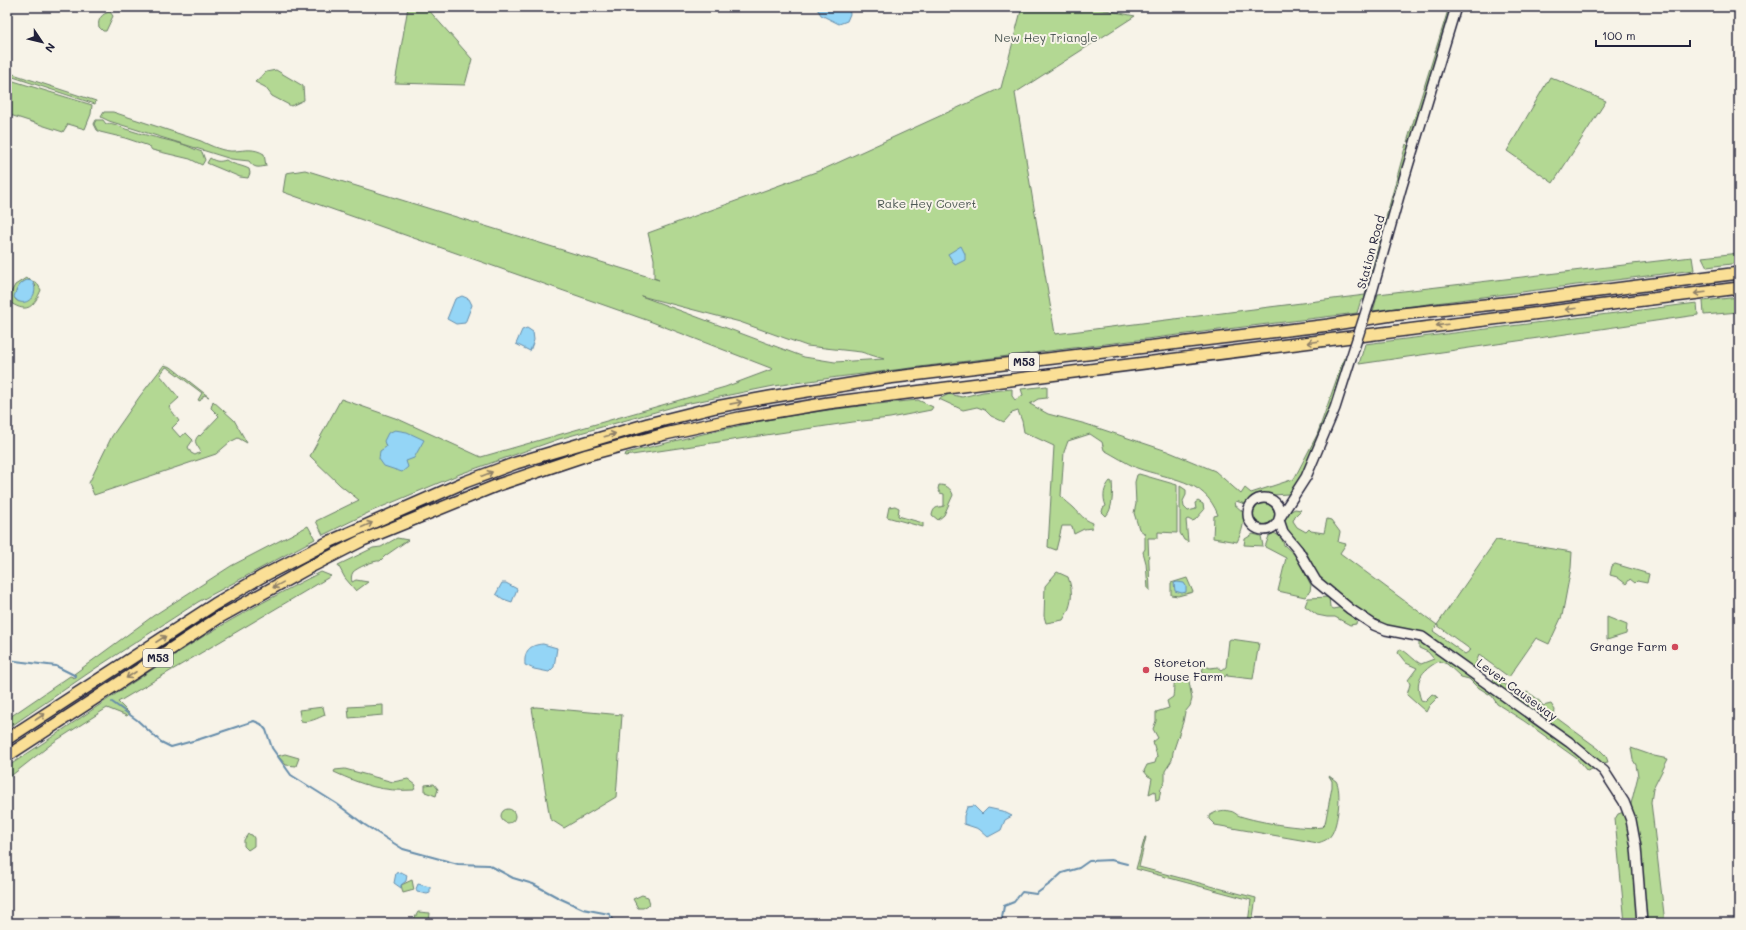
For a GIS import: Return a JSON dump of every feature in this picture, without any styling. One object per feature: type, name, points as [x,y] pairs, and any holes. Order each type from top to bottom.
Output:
[{"type":"highway","name":"M53","points":[[7,739],[215,604],[331,541],[465,482],[516,463],[648,424],[724,405],[888,378],[1329,325],[1392,315],[1513,302],[1739,273]]},
{"type":"highway","name":"M53","points":[[7,756],[220,617],[312,566],[363,540],[407,521],[498,485],[579,457],[665,434],[739,418],[828,403],[1739,288]]},
{"type":"street","name":"Station Road","points":[[1279,520],[1306,477],[1335,408],[1370,299],[1401,189],[1456,7]]},
{"type":"street","points":[[1271,500],[1279,510],[1279,520],[1274,526],[1266,530],[1257,529],[1250,524],[1248,511],[1252,503],[1266,498],[1271,500],[1293,497]]},
{"type":"street","name":"Lever Causeway","points":[[1279,520],[1283,532],[1298,550],[1316,581],[1350,609],[1374,625],[1386,630],[1422,637],[1569,742],[1604,771],[1624,802],[1631,820],[1636,847],[1642,923]]},
{"type":"street","name":"Lever Causeway","points":[[1266,530],[1290,541]]},
{"type":"green space","points":[[408,7],[426,7],[472,59],[465,85],[395,83]]},
{"type":"green space","points":[[1022,7],[1091,7],[1135,16],[1015,93],[1055,334],[1365,295],[1406,144],[1409,147],[1367,300],[1361,300],[1357,313],[838,377],[774,386],[680,405],[559,439],[460,474],[372,511],[323,535],[316,521],[359,500],[340,485],[310,456],[341,399],[398,419],[481,457],[725,387],[773,369],[652,322],[283,192],[286,173],[305,170],[659,280],[654,278],[654,259],[648,233],[824,169],[1001,88]],"holes":[[[641,296],[740,322],[807,346],[861,352],[884,359],[835,362],[804,357]]]},
{"type":"green space","points":[[1449,7],[1452,7],[1412,136],[1410,141],[1407,142]]},
{"type":"green space","points":[[110,12],[113,16],[106,31],[103,31],[99,27],[99,19],[102,15]]},
{"type":"green space","points":[[276,70],[303,86],[304,100],[291,106],[272,96],[265,87],[255,82],[266,72]]},
{"type":"green space","points":[[7,72],[96,101],[95,104],[7,75]]},
{"type":"green space","points":[[1550,77],[1606,101],[1553,183],[1507,151]]},
{"type":"green space","points":[[7,79],[92,105],[91,114],[85,129],[68,124],[63,132],[7,114]]},
{"type":"green space","points":[[104,112],[113,112],[201,141],[222,150],[257,151],[264,154],[266,166],[256,167],[249,161],[231,159],[109,121],[101,117]]},
{"type":"green space","points":[[96,120],[103,120],[106,124],[115,124],[135,132],[185,145],[202,152],[205,160],[202,165],[190,159],[152,150],[149,146],[100,132],[94,124]]},
{"type":"green space","points":[[210,158],[218,161],[226,160],[249,169],[250,173],[248,178],[240,177],[207,163]]},
{"type":"green space","points":[[1739,253],[1739,263],[1707,267],[1702,257]]},
{"type":"green space","points":[[1692,257],[1694,270],[1373,311],[1378,294]]},
{"type":"green space","points":[[26,278],[31,280],[21,283],[16,292],[15,299],[19,302],[36,286],[32,281],[37,283],[41,290],[36,300],[30,307],[22,308],[11,303],[9,296],[15,285]]},
{"type":"green space","points":[[1739,297],[1739,312],[1704,315],[1703,301]]},
{"type":"green space","points":[[1697,303],[1698,315],[1359,364],[1365,344]]},
{"type":"green space","points":[[1344,358],[1348,358],[1329,413],[1299,483],[1288,494],[1258,496],[1245,504],[1236,501],[1234,504],[1243,512],[1244,516],[1243,527],[1237,542],[1213,538],[1214,516],[1218,515],[1212,503],[1195,487],[1185,482],[1149,472],[1129,464],[1104,450],[1102,442],[1090,434],[1068,441],[1064,452],[1061,496],[1082,517],[1093,523],[1092,528],[1084,529],[1074,534],[1072,526],[1062,526],[1056,550],[1048,547],[1054,446],[1024,432],[1018,411],[1012,413],[1004,422],[991,416],[985,410],[977,407],[963,410],[939,399],[949,394],[962,397],[983,392],[1012,389],[1012,396],[1015,400],[1023,395],[1021,389],[1047,386],[1047,398],[1038,399],[1030,404],[1048,414],[1086,424],[1167,451],[1215,471],[1241,494],[1245,488],[1251,493],[1294,479],[1317,435]]},
{"type":"green space","points":[[164,365],[171,367],[209,397],[204,395],[200,401],[198,400],[202,393],[166,367],[160,375],[179,398],[169,407],[179,421],[172,428],[180,437],[186,433],[193,440],[188,447],[191,453],[195,455],[201,452],[196,443],[196,439],[219,416],[211,408],[213,401],[234,420],[247,443],[238,438],[230,442],[216,454],[94,495],[89,483],[112,436]]},
{"type":"green space","points":[[918,400],[933,407],[931,410],[890,418],[853,422],[625,456],[626,453],[761,421],[800,414]]},
{"type":"green space","points":[[1139,474],[1177,485],[1177,533],[1158,532],[1158,538],[1148,538],[1150,591],[1148,589],[1146,563],[1143,552],[1145,549],[1145,537],[1144,533],[1139,529],[1134,513],[1136,504],[1135,482],[1137,475]]},
{"type":"green space","points":[[1110,481],[1112,482],[1112,500],[1110,509],[1106,516],[1102,512],[1103,508],[1106,506],[1104,492]]},
{"type":"green space","points":[[939,485],[948,487],[953,495],[944,515],[938,520],[932,515],[935,509],[944,506],[944,494],[940,493],[938,489]]},
{"type":"green space","points":[[1180,486],[1186,490],[1186,495],[1183,501],[1184,507],[1188,511],[1196,509],[1195,503],[1198,501],[1203,504],[1204,510],[1195,520],[1186,520],[1188,542],[1184,540],[1180,533]]},
{"type":"green space","points":[[1264,503],[1273,506],[1276,515],[1273,524],[1264,527],[1255,524],[1252,515],[1255,506]]},
{"type":"green space","points":[[895,506],[899,508],[898,516],[923,523],[923,527],[887,517],[889,507]]},
{"type":"green space","points":[[1295,509],[1301,510],[1295,516],[1293,521],[1297,527],[1306,532],[1309,529],[1311,531],[1324,533],[1327,519],[1331,520],[1340,532],[1338,542],[1346,544],[1340,553],[1437,625],[1496,540],[1572,552],[1571,568],[1562,616],[1549,644],[1536,638],[1509,677],[1479,655],[1474,668],[1469,671],[1505,691],[1493,681],[1494,678],[1522,695],[1527,692],[1540,701],[1543,706],[1551,704],[1555,710],[1554,716],[1599,749],[1606,756],[1608,762],[1587,771],[1576,758],[1524,721],[1497,704],[1492,696],[1476,686],[1469,679],[1461,677],[1447,664],[1439,661],[1424,672],[1419,682],[1418,687],[1421,700],[1425,701],[1432,694],[1438,697],[1429,706],[1426,712],[1407,695],[1410,684],[1408,680],[1417,668],[1406,663],[1398,653],[1400,649],[1403,650],[1421,664],[1434,659],[1428,652],[1419,648],[1419,632],[1393,628],[1381,624],[1353,606],[1327,585],[1315,571],[1304,548],[1285,529],[1284,524],[1287,513]],"holes":[[[1437,625],[1471,650],[1465,654],[1433,631]]]},
{"type":"green space","points":[[308,526],[315,539],[198,602],[96,668],[7,729],[7,719],[70,676],[75,678],[76,675],[74,674],[153,616],[231,566]]},
{"type":"green space","points":[[1274,533],[1281,537],[1284,545],[1296,556],[1311,585],[1310,591],[1305,597],[1278,591],[1286,558],[1265,547],[1269,536]]},
{"type":"green space","points":[[1253,534],[1261,536],[1263,546],[1244,545],[1245,539]]},
{"type":"green space","points":[[397,538],[408,540],[380,561],[358,568],[353,572],[351,577],[352,582],[356,580],[368,582],[356,591],[345,578],[338,565],[373,548],[381,547]]},
{"type":"green space","points":[[1615,564],[1649,574],[1647,583],[1637,581],[1635,583],[1630,579],[1626,584],[1617,577],[1610,575],[1612,566]]},
{"type":"green space","points":[[321,572],[331,576],[118,702],[129,713],[127,716],[107,708],[54,742],[7,779],[7,767],[154,668],[233,619]]},
{"type":"green space","points":[[1057,572],[1068,577],[1071,588],[1070,604],[1063,620],[1046,623],[1044,616],[1045,586]]},
{"type":"green space","points":[[1187,578],[1193,592],[1178,596],[1171,595],[1171,583]]},
{"type":"green space","points":[[1329,597],[1330,607],[1334,609],[1342,607],[1357,618],[1356,624],[1350,625],[1335,617],[1317,615],[1305,606],[1308,598]]},
{"type":"green space","points":[[1607,617],[1627,625],[1626,634],[1607,640]]},
{"type":"green space","points":[[1229,640],[1259,643],[1253,679],[1227,676],[1227,674],[1225,677],[1202,673],[1203,668],[1206,666],[1210,668],[1218,667],[1222,670],[1226,667]]},
{"type":"green space","points":[[1188,675],[1192,699],[1190,706],[1185,712],[1172,760],[1165,771],[1165,781],[1161,788],[1159,800],[1156,801],[1155,791],[1149,794],[1152,778],[1144,771],[1147,765],[1155,763],[1157,756],[1153,742],[1158,738],[1153,729],[1156,721],[1156,712],[1169,708],[1167,701],[1173,697],[1176,679]]},
{"type":"green space","points":[[383,705],[383,715],[349,718],[348,707]]},
{"type":"green space","points":[[323,707],[325,715],[310,721],[301,721],[299,710]]},
{"type":"green space","points":[[536,707],[622,715],[616,797],[564,828],[550,819],[532,708]]},
{"type":"green space","points":[[1631,748],[1668,759],[1653,789],[1651,802],[1665,923],[1646,923],[1630,808],[1638,776]]},
{"type":"green space","points":[[285,754],[299,758],[296,766],[286,765],[278,756]]},
{"type":"green space","points":[[345,769],[393,782],[408,779],[416,785],[414,790],[392,790],[373,787],[354,781],[334,772],[335,770]]},
{"type":"green space","points":[[1329,776],[1336,781],[1339,792],[1336,824],[1330,837],[1318,843],[1215,825],[1209,819],[1209,816],[1214,813],[1226,810],[1248,818],[1269,823],[1314,828],[1322,827],[1325,824],[1332,787],[1332,781]]},
{"type":"green space","points":[[434,784],[438,789],[436,796],[425,792],[425,785]]},
{"type":"green space","points":[[508,809],[513,811],[515,816],[513,821],[508,823],[503,821],[501,816],[503,811]]},
{"type":"green space","points":[[1624,812],[1629,828],[1640,923],[1625,923],[1615,819],[1618,814]]},
{"type":"green space","points":[[248,834],[252,835],[254,838],[254,846],[248,850],[244,846],[244,840]]},
{"type":"green space","points":[[1145,837],[1139,867],[1256,898],[1252,923],[1248,923],[1251,900],[1136,869]]},
{"type":"green space","points":[[412,880],[414,890],[403,893],[401,885]]},
{"type":"green space","points":[[642,895],[648,897],[650,904],[643,908],[638,908],[633,899]]},
{"type":"green space","points":[[418,912],[430,913],[429,923],[412,923]]},
{"type":"water","points":[[816,7],[847,7],[849,8],[850,14],[847,21],[839,24],[821,15]]},
{"type":"water","points":[[961,246],[965,254],[965,260],[955,265],[948,254]]},
{"type":"water","points":[[27,280],[32,281],[34,286],[35,291],[33,296],[26,302],[18,301],[14,297],[16,291],[22,283]]},
{"type":"water","points":[[462,296],[469,299],[472,305],[465,323],[456,324],[447,319],[455,299]]},
{"type":"water","points":[[527,328],[533,332],[534,340],[530,351],[516,344],[522,330]]},
{"type":"water","points":[[395,430],[407,432],[424,440],[414,458],[406,461],[408,467],[402,472],[384,466],[379,459],[380,451],[386,447],[384,441],[388,433]]},
{"type":"water","points":[[502,583],[506,583],[517,589],[512,602],[503,599],[496,594]]},
{"type":"water","points":[[1174,583],[1184,583],[1186,586],[1186,592],[1182,593],[1175,591]]},
{"type":"water","points":[[543,644],[557,648],[554,667],[549,672],[534,669],[525,665],[525,656],[528,650],[531,647]]},
{"type":"water","points":[[974,806],[982,814],[988,808],[1002,811],[1012,816],[1005,820],[1001,830],[988,837],[979,829],[964,824],[964,816],[967,807]]},
{"type":"water","points":[[401,872],[407,875],[406,881],[401,885],[401,888],[394,883],[396,873]]},
{"type":"water","points":[[418,884],[430,887],[430,893],[427,894],[417,892],[416,889]]},
{"type":"waterway","points":[[7,660],[56,666],[76,676]]},
{"type":"waterway","points":[[112,702],[137,720],[161,742],[171,747],[254,721],[261,724],[266,730],[272,748],[291,775],[403,849],[458,864],[489,865],[513,878],[533,884],[583,909],[609,914],[616,923]]},
{"type":"waterway","points":[[1001,923],[1004,906],[1014,902],[1022,892],[1036,894],[1062,873],[1079,868],[1089,861],[1111,860],[1127,864]]},
{"type":"place","name":"Grange Farm","points":[[1675,647]]},
{"type":"place","name":"Storeton House Farm","points":[[1146,670]]},
{"type":"park label","name":"New Hey Triangle","points":[[1046,38]]},
{"type":"park label","name":"Rake Hey Covert","points":[[927,204]]}]
